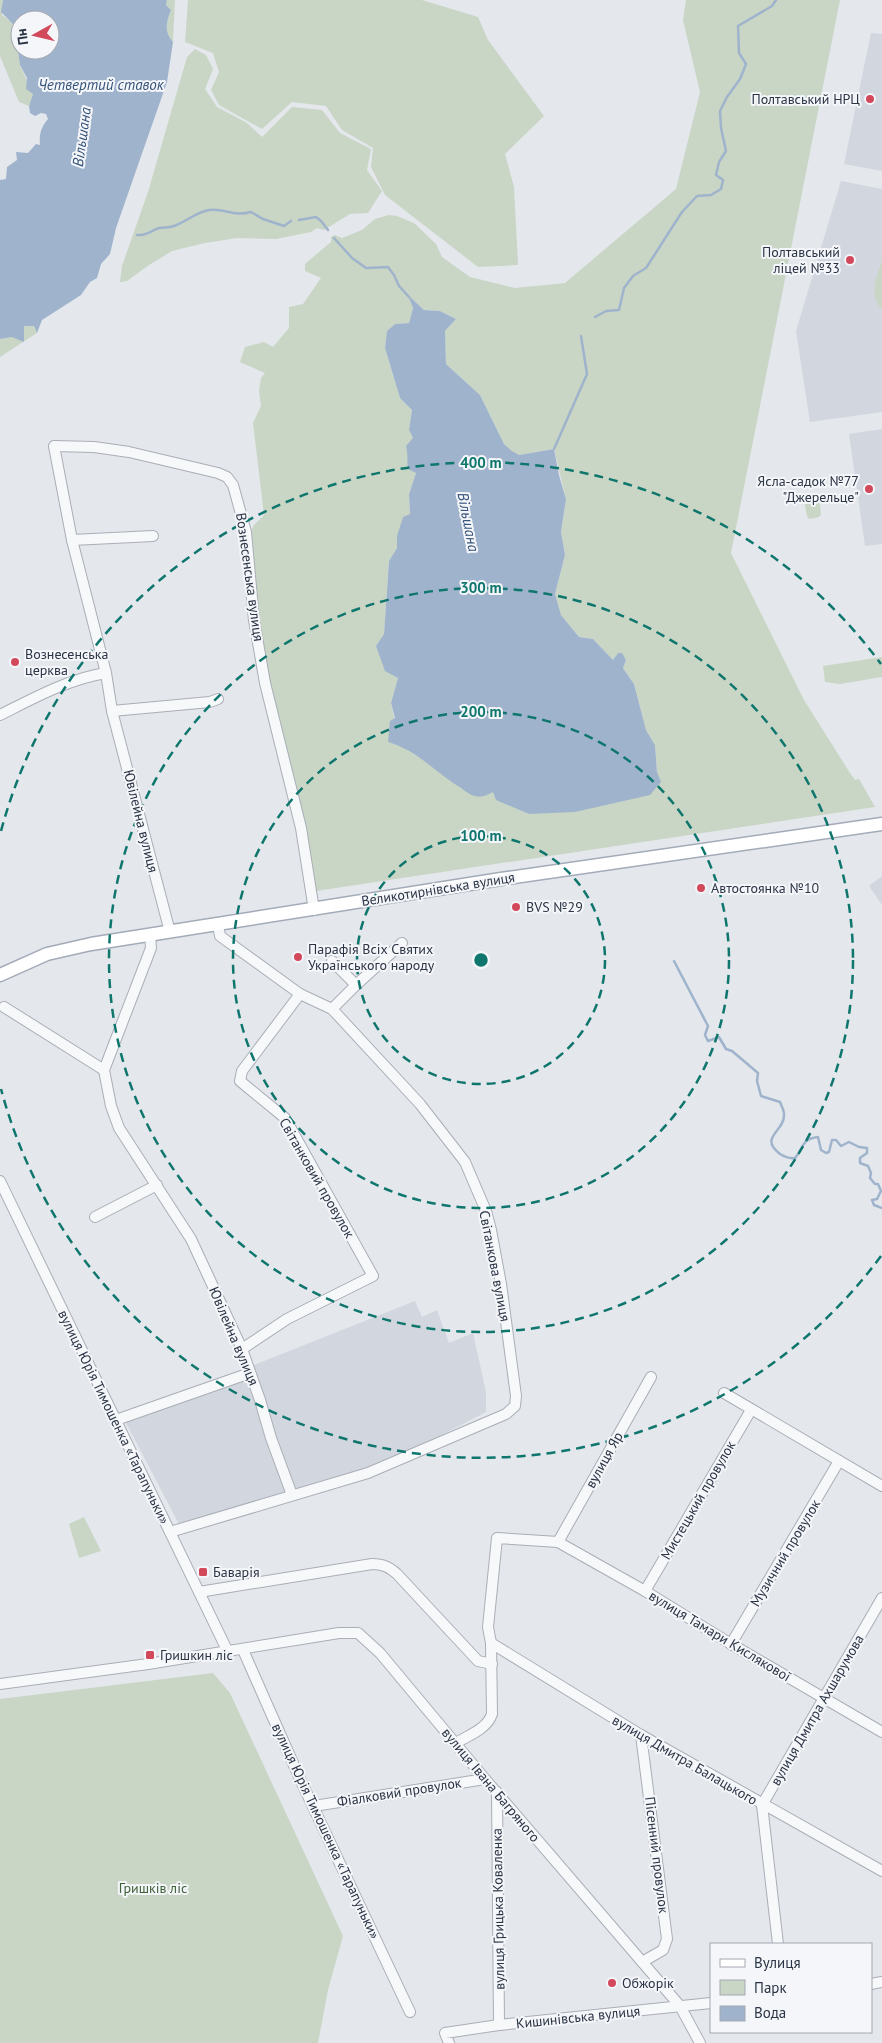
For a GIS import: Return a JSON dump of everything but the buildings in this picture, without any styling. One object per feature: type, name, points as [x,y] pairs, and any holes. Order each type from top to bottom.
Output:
[{"type":"main road","name":"Великотирнівська вулиця","points":[[0,975],[60,950],[538,873],[882,824]]},
{"type":"street","name":"Вознесенська вулиця","points":[[72,540],[54,446],[94,447],[129,452],[218,473],[227,477],[233,485],[246,532],[254,620],[265,683],[301,828],[314,910]]},
{"type":"street","points":[[72,540],[153,536]]},
{"type":"street","name":"Ювілейна вулиця","points":[[72,540],[106,673],[112,711],[170,932]]},
{"type":"street","points":[[0,715],[50,690],[86,676],[106,673]]},
{"type":"street","points":[[112,711],[210,702],[218,699]]},
{"type":"street","name":"Світанкова вулиця","points":[[218,925],[220,936],[300,994],[332,1009],[420,1104],[465,1162],[486,1211],[491,1230],[501,1284],[516,1396],[515,1406],[506,1414],[462,1431],[440,1444],[368,1473],[292,1495]]},
{"type":"street","points":[[4,1008],[104,1070],[151,948],[150,935]]},
{"type":"street","points":[[332,1009],[356,984],[402,943]]},
{"type":"street","points":[[332,961],[356,984]]},
{"type":"street","name":"Світанковий провулок","points":[[242,1348],[287,1319],[373,1276],[285,1118],[240,1081],[242,1071],[300,994]]},
{"type":"street","name":"Ювілейна вулиця","points":[[104,1070],[113,1114],[119,1128],[191,1239],[242,1348],[260,1400],[270,1438],[292,1495]]},
{"type":"street","name":"вулиця Юрія Тимошенка «Тарапуньки»","points":[[0,1181],[228,1652]]},
{"type":"street","points":[[95,1217],[156,1185]]},
{"type":"street","points":[[116,1420],[250,1373]]},
{"type":"street","name":"вулиця Яр","points":[[558,1542],[651,1377]]},
{"type":"street","points":[[724,1393],[882,1486]]},
{"type":"street","name":"Мистецький провулок","points":[[644,1591],[751,1410]]},
{"type":"street","name":"Музичний провулок","points":[[731,1644],[839,1461]]},
{"type":"street","points":[[170,1532],[292,1495]]},
{"type":"street","points":[[456,1743],[490,1721],[492,1714],[492,1664],[488,1627],[497,1538],[558,1542]]},
{"type":"street","name":"вулиця Тамари Кислякової","points":[[558,1542],[882,1732]]},
{"type":"street","points":[[199,1592],[372,1564],[382,1564],[397,1574],[478,1661],[492,1664]]},
{"type":"street","name":"вулиця Дмитра Ахшарумова","points":[[762,1805],[882,1598]]},
{"type":"street","points":[[208,1655],[217,1638],[217,1628]]},
{"type":"street","name":"вулиця Івана Багряного","points":[[0,1684],[244,1650],[339,1633],[358,1634],[380,1653],[680,2006],[700,2043]]},
{"type":"street","name":"вулиця Дмитра Балацького","points":[[491,1643],[641,1735],[882,1871]]},
{"type":"street","name":"вулиця Юрія Тимошенка «Тарапуньки»","points":[[244,1650],[410,2012]]},
{"type":"street","name":"Пісенний провулок","points":[[641,1735],[668,1939],[664,1950],[642,1962]]},
{"type":"street","name":"Фіалковий провулок","points":[[314,1806],[485,1778]]},
{"type":"street","name":"вулиця Грицька Коваленка","points":[[497,1792],[499,2025]]},
{"type":"street","points":[[762,1805],[778,1943]]},
{"type":"street","name":"Кишинівська вулиця","points":[[447,2038],[499,2025],[710,2003]]},
{"type":"shaded area","name":"Полтавський НРЦ","points":[[871,33],[882,34],[882,171],[844,164]]},
{"type":"shaded area","name":"Полтавський ліцей №33","points":[[841,181],[882,189],[882,412],[810,422],[796,331]]},
{"type":"shaded area","name":"Ясла-садок №77 \"Джерельце\"","points":[[882,429],[882,544],[865,546],[849,434]]},
{"type":"shaded area","points":[[882,876],[882,905],[869,886]]},
{"type":"shaded area","points":[[415,1301],[422,1317],[437,1310],[449,1343],[473,1333],[486,1392],[486,1412],[368,1473],[181,1528],[123,1417]]},
{"type":"green space","points":[[0,0],[3,0],[2,15],[10,21],[10,60],[19,60],[33,94],[29,106],[19,102],[0,56]]},
{"type":"green space","points":[[167,0],[175,0],[173,42],[167,31],[171,10],[166,5]]},
{"type":"green space","points":[[188,0],[422,0],[478,17],[488,40],[544,116],[505,154],[514,187],[518,265],[478,267],[385,195],[371,167],[373,148],[342,130],[326,106],[292,102],[262,129],[219,105],[211,90],[219,72],[213,53],[185,42]]},
{"type":"green space","points":[[686,0],[840,0],[731,553],[804,700],[850,773],[855,780],[859,779],[875,807],[316,891],[265,672],[247,540],[254,525],[264,515],[253,423],[261,406],[259,391],[261,378],[265,373],[240,362],[245,347],[264,342],[273,347],[289,328],[289,307],[303,304],[321,278],[305,271],[305,264],[331,242],[331,237],[335,235],[342,238],[362,230],[375,219],[389,215],[414,223],[436,244],[442,257],[470,277],[515,288],[565,283],[676,189],[700,92],[683,20]],"holes":[[[409,296],[424,310],[440,311],[456,319],[445,331],[446,364],[480,395],[504,444],[519,455],[554,449],[566,499],[561,532],[565,555],[555,594],[561,615],[579,637],[593,639],[613,660],[618,653],[622,654],[626,660],[623,668],[634,684],[646,730],[655,745],[657,772],[529,814],[514,807],[493,792],[464,789],[400,745],[391,703],[398,678],[376,646],[384,634],[389,561],[397,548],[397,536],[410,514],[409,494],[416,473],[413,438],[409,430],[412,410],[400,398],[385,348],[387,331],[395,324],[409,323],[413,308]]]},
{"type":"green space","points":[[195,49],[206,55],[213,69],[205,89],[217,107],[247,123],[262,137],[292,107],[322,110],[340,133],[371,149],[367,170],[382,191],[368,213],[350,214],[324,230],[317,228],[311,232],[276,239],[237,238],[172,251],[127,281],[120,282],[122,266],[148,192],[187,57]]},
{"type":"green space","points":[[882,260],[882,309],[875,298],[875,286]]},
{"type":"green space","points":[[24,326],[34,326],[37,333],[0,357],[0,339],[12,337]]},
{"type":"green space","points":[[816,495],[819,497],[821,514],[819,517],[809,519],[804,500]]},
{"type":"green space","points":[[882,657],[882,677],[840,684],[825,682],[823,666]]},
{"type":"green space","points":[[84,1517],[101,1551],[79,1558],[69,1524]]},
{"type":"green space","name":"Гришків ліс","points":[[213,1673],[230,1693],[343,1936],[328,1990],[318,2043],[0,2043],[0,1699]]},
{"type":"water","name":"Четвертий ставок","points":[[3,0],[167,0],[166,5],[171,10],[167,31],[173,42],[167,82],[116,228],[110,254],[101,264],[97,278],[90,282],[81,295],[42,320],[37,333],[34,326],[24,326],[24,342],[12,337],[0,339],[0,180],[6,179],[7,167],[17,160],[16,152],[28,153],[36,144],[40,145],[41,131],[48,119],[46,114],[41,113],[35,116],[30,113],[29,106],[33,94],[26,89],[27,78],[19,60],[60,60],[60,10],[10,10],[10,21],[1,12]]},
{"type":"water","points":[[408,295],[424,310],[440,311],[456,319],[445,331],[446,364],[480,395],[504,444],[519,455],[554,449],[566,499],[561,532],[565,555],[555,594],[561,615],[579,637],[593,639],[613,660],[618,653],[622,653],[626,660],[623,668],[634,684],[646,730],[655,745],[657,772],[661,782],[650,795],[575,812],[529,814],[496,800],[493,792],[480,797],[469,794],[408,750],[388,742],[390,721],[395,718],[391,703],[398,678],[385,671],[376,646],[384,634],[389,561],[397,548],[397,536],[403,517],[410,514],[409,494],[416,473],[408,469],[406,446],[413,438],[409,430],[412,410],[400,398],[385,348],[387,331],[395,324],[409,323],[413,308]]},
{"type":"waterway","points":[[595,317],[606,311],[619,310],[624,288],[633,276],[646,268],[682,212],[697,196],[711,195],[721,189],[723,180],[716,175],[719,162],[726,151],[721,128],[720,111],[740,79],[746,64],[739,53],[738,26],[772,6],[776,0]]},
{"type":"waterway","name":"Вільшана","points":[[137,235],[146,234],[159,228],[174,226],[209,210],[239,214],[251,212],[263,219],[284,226],[291,221]]},
{"type":"waterway","name":"Вільшана","points":[[299,220],[316,217],[328,230]]},
{"type":"waterway","name":"Вільшана","points":[[334,238],[352,258],[366,268],[388,267],[399,286],[409,297]]},
{"type":"waterway","points":[[554,449],[587,374],[581,336]]},
{"type":"waterway","name":"Вільшана","points":[[674,961],[708,1026],[705,1035],[708,1041],[719,1037],[726,1049],[732,1051],[758,1073],[757,1081],[761,1096],[780,1102],[784,1112],[783,1120],[772,1139],[771,1143],[774,1148],[784,1156],[795,1158],[805,1142],[818,1137],[821,1150],[826,1153],[829,1152],[832,1140],[836,1140],[841,1146],[849,1142],[859,1147],[867,1148],[867,1153],[860,1158],[860,1163],[868,1166],[871,1173],[870,1178],[875,1184],[878,1184],[881,1191],[877,1199],[872,1200],[874,1205],[882,1208]]},
{"type":"place","name":"Полтавський НРЦ","points":[[870,99]]},
{"type":"place","name":"Полтавський ліцей №33","points":[[850,260]]},
{"type":"place","name":"Ясла-садок №77 \"Джерельце\"","points":[[869,489]]},
{"type":"place","name":"Вознесенська церква","points":[[15,662]]},
{"type":"place","name":"Автостоянка №10","points":[[701,888]]},
{"type":"place","name":"BVS №29","points":[[516,907]]},
{"type":"place","name":"Парафія Всіх Святих Українського народу","points":[[298,957]]},
{"type":"place","name":"Баварія","points":[[203,1572]]},
{"type":"place","name":"Гришкин ліс","points":[[150,1655]]},
{"type":"place","name":"Обжорік","points":[[612,1983]]}]
